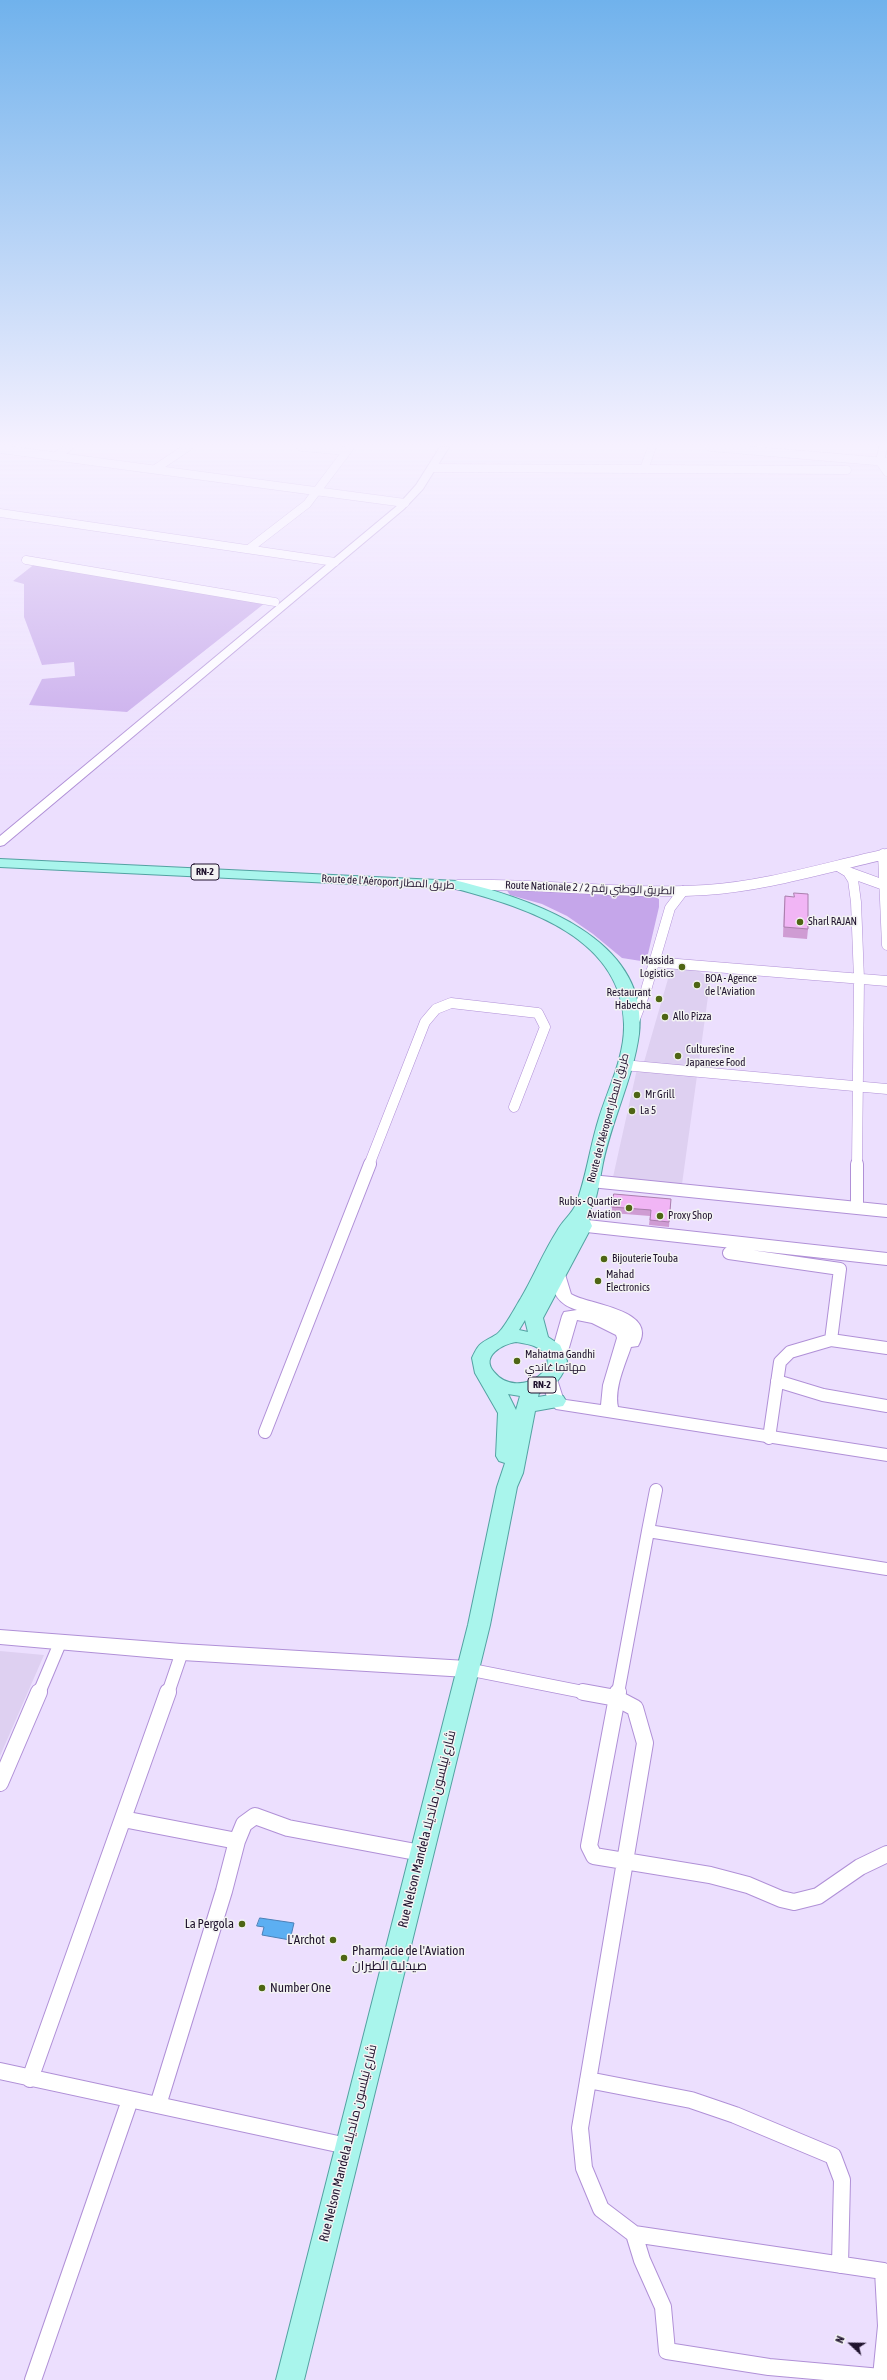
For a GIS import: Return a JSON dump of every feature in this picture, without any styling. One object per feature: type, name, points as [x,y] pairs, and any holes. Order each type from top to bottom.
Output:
[{"type":"main road","points":[[0,829],[150,711],[334,558]]},
{"type":"main road","points":[[0,842],[274,602],[330,561]]},
{"type":"main road","name":"Route de l'Aéroport طريق المطار","points":[[0,864],[403,881],[458,885],[500,896],[526,905],[572,928],[606,957],[619,974],[626,991],[632,1025],[623,1065],[591,1181],[578,1221],[558,1275],[534,1318],[539,1340]]},
{"type":"main road","name":"Route de l'Aéroport طريق المطار","points":[[505,1337],[578,1221]]},
{"type":"main road","points":[[558,1275],[563,1297],[569,1301],[607,1310],[630,1323],[633,1336],[615,1407],[624,1415]]},
{"type":"main road","points":[[558,1358],[570,1316],[581,1313],[590,1315],[623,1332],[625,1338],[614,1376],[608,1405],[611,1410],[624,1415]]},
{"type":"main road","points":[[505,1337],[516,1336],[539,1340],[554,1351],[558,1358]]},
{"type":"main road","name":"RN-2","points":[[505,1337],[489,1345],[481,1358],[483,1372],[491,1381],[529,1397],[550,1380],[557,1370],[558,1358]]},
{"type":"main road","points":[[550,1380],[556,1401]]},
{"type":"main road","name":"Rue Nelson Mandela شارع نيلسون مانديلا","points":[[491,1381],[508,1413],[503,1477],[507,1487]]},
{"type":"main road","points":[[529,1397],[556,1401],[562,1406],[582,1410],[887,1455]]},
{"type":"main road","name":"Rue Nelson Mandela شارع نيلسون مانديلا","points":[[290,2379],[466,1669],[484,1602],[507,1487],[513,1473],[529,1397]]},
{"type":"main road","points":[[0,1637],[182,1652],[466,1669]]},
{"type":"street","points":[[312,558],[330,561]]},
{"type":"street","points":[[26,560],[274,602]]},
{"type":"street","points":[[885,854],[887,945]]},
{"type":"street","name":"Route Nationale 2 / الطريق الوطني رقم 2","points":[[458,885],[527,884],[627,891],[683,891],[723,888],[838,866],[885,854]]},
{"type":"street","points":[[838,866],[848,872],[886,886]]},
{"type":"street","points":[[848,872],[855,888],[859,979],[856,1086],[857,1208]]},
{"type":"street","points":[[632,1025],[646,990],[670,908],[683,891]]},
{"type":"street","points":[[653,962],[887,981]]},
{"type":"street","points":[[265,1432],[425,1022],[436,1010],[451,1004],[538,1012],[545,1027],[514,1107]]},
{"type":"street","points":[[623,1065],[887,1089]]},
{"type":"street","points":[[591,1181],[887,1211]]},
{"type":"street","points":[[578,1221],[887,1259]]},
{"type":"street","points":[[729,1253],[840,1269],[831,1340]]},
{"type":"street","points":[[769,1438],[776,1381],[780,1362],[790,1352],[831,1340],[887,1348]]},
{"type":"street","points":[[776,1381],[823,1395],[887,1406]]},
{"type":"street","points":[[656,1490],[589,1846],[594,1856],[625,1863],[706,1873],[750,1886],[777,1900],[802,1901],[828,1890],[859,1868],[887,1854]]},
{"type":"street","points":[[648,1531],[887,1569]]},
{"type":"street","points":[[0,1783],[60,1643]]},
{"type":"street","points":[[30,2079],[182,1652]]},
{"type":"street","points":[[466,1669],[616,1698],[635,1708],[645,1743],[580,2128],[584,2168],[601,2209],[634,2234],[884,2271],[886,2326],[881,2377],[769,2367],[667,2351],[663,2307],[642,2260],[634,2234]]},
{"type":"street","points":[[158,2105],[222,1898],[237,1841],[244,1824],[255,1816],[288,1828],[421,1853]]},
{"type":"street","points":[[123,1819],[237,1841]]},
{"type":"street","points":[[0,2071],[30,2079],[347,2146]]},
{"type":"street","points":[[588,2080],[691,2100],[735,2115],[833,2156],[842,2180],[840,2265]]},
{"type":"street","points":[[33,2380],[130,2100]]},
{"type":"shaded area","points":[[36,563],[265,603],[127,712],[29,705],[42,679],[75,676],[74,662],[42,665],[24,617],[24,584],[13,581]]},
{"type":"shaded area","points":[[506,889],[651,895],[659,899],[659,907],[648,954],[641,961],[622,958],[593,934],[567,916],[542,904],[510,895]]},
{"type":"shaded area","points":[[672,965],[690,966],[705,975],[711,975],[682,1184],[608,1177],[613,1177],[637,1069],[642,1069]]},
{"type":"shaded area","points":[[0,1651],[44,1655],[0,1756]]},
{"type":"water","points":[[260,1918],[294,1923],[290,1940],[262,1935],[264,1927],[257,1926]]},
{"type":"building","points":[[794,893],[808,894],[808,929],[784,927],[785,896],[794,897]]},
{"type":"building","points":[[614,1194],[671,1199],[669,1222],[650,1220],[651,1210],[612,1207]]},
{"type":"place","name":"Sharl RAJAN","points":[[800,922]]},
{"type":"place","name":"Massida Logistics","points":[[682,967]]},
{"type":"place","name":"BOA - Agence de l'Aviation","points":[[697,985]]},
{"type":"place","name":"Restaurant Habecha","points":[[659,999]]},
{"type":"place","name":"Allo Pizza","points":[[665,1017]]},
{"type":"place","name":"Cultures'ine Japanese Food","points":[[678,1056]]},
{"type":"place","name":"Mr Grill","points":[[637,1095]]},
{"type":"place","name":"La 5","points":[[632,1111]]},
{"type":"place","name":"Rubis - Quartier Aviation","points":[[629,1208]]},
{"type":"place","name":"Proxy Shop","points":[[660,1216]]},
{"type":"place","name":"Bijouterie Touba","points":[[604,1259]]},
{"type":"place","name":"Mahad Electronics","points":[[598,1281]]},
{"type":"place","name":"Mahatma Gandhi مهاتما غاندي","points":[[517,1361]]},
{"type":"place","name":"La Pergola","points":[[242,1924]]},
{"type":"place","name":"L'Archot","points":[[333,1940]]},
{"type":"place","name":"Pharmacie de l'Aviation صيدلية الطيران","points":[[344,1958]]},
{"type":"place","name":"Number One","points":[[262,1988]]}]
